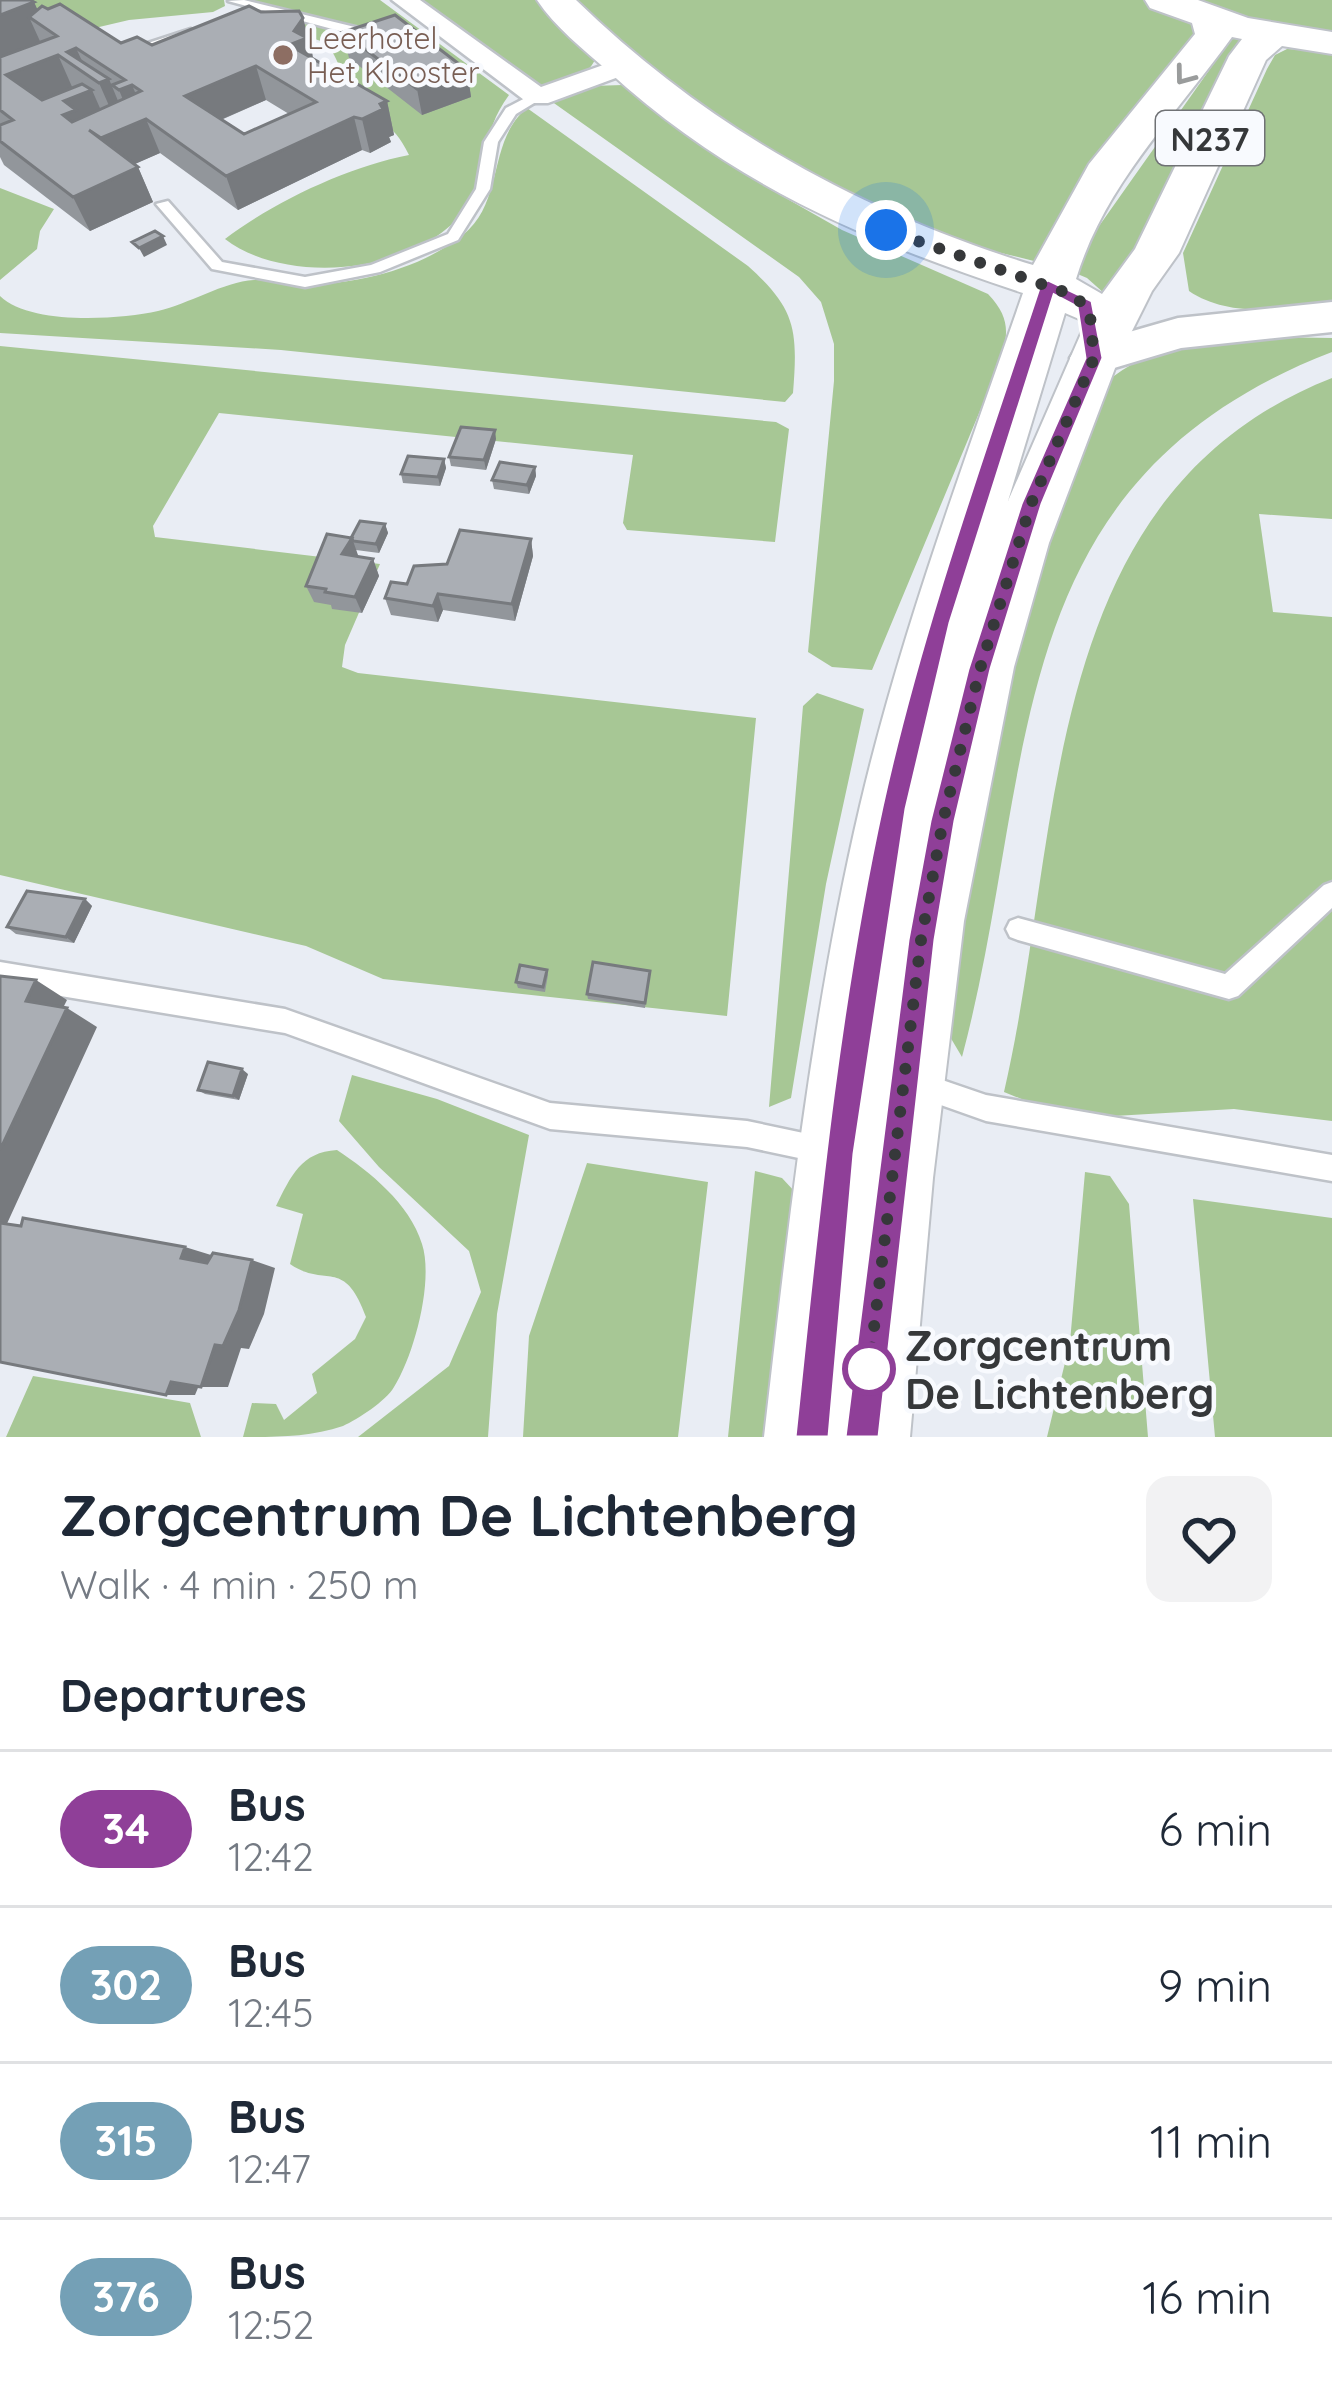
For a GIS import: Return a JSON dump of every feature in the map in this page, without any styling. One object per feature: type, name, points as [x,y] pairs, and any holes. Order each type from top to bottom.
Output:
[{"type":"main road","points":[[555,0],[623,66],[749,158],[834,206],[927,246],[1048,285],[1086,305],[1094,358]]},
{"type":"main road","points":[[1163,0],[1209,18],[1332,43]]},
{"type":"main road","name":"N237","points":[[862,1437],[894,809],[939,623],[1048,285],[1089,195],[1214,35],[1209,18]]},
{"type":"main road","name":"N237","points":[[812,1437],[839,1154],[879,1072],[921,940],[943,821],[980,669],[1031,504],[1094,358],[1136,275],[1156,253],[1248,56],[1276,35]]},
{"type":"street","points":[[404,0],[538,97],[623,66]]},
{"type":"street","points":[[1156,253],[1157,271],[1174,298],[1193,308],[1271,324]]},
{"type":"street","points":[[1094,358],[1178,332],[1332,317]]},
{"type":"lane","points":[[234,3],[355,31],[376,47]]},
{"type":"lane","points":[[148,44],[202,31]]},
{"type":"lane","points":[[163,203],[217,266],[305,282],[375,269],[453,236],[483,189],[490,142],[511,111],[538,97]]},
{"type":"lane","points":[[1018,928],[1229,987],[1332,893]]},
{"type":"lane","points":[[0,974],[285,1021],[550,1116],[747,1134],[839,1154]]},
{"type":"lane","points":[[879,1072],[986,1108],[1332,1168]]},
{"type":"green space","points":[[12,0],[224,0],[225,6],[213,12],[129,20],[48,39]]},
{"type":"green space","points":[[244,0],[380,0],[509,95],[493,123],[478,185],[452,224],[393,257],[320,268],[252,254],[225,239],[313,187],[409,155],[396,134],[350,93],[324,42],[239,15]]},
{"type":"green space","points":[[417,0],[541,0],[596,56],[588,70],[573,80],[539,85]]},
{"type":"green space","points":[[568,0],[1144,0],[1193,25],[1196,34],[1042,263],[977,247],[886,214],[694,109]]},
{"type":"green space","points":[[1183,0],[1332,0],[1332,35],[1268,26]]},
{"type":"green space","points":[[1234,35],[1244,38],[1114,302],[1087,278],[1068,270]]},
{"type":"green space","points":[[1287,49],[1332,51],[1332,305],[1240,309],[1189,291],[1183,253],[1267,69],[1275,55]]},
{"type":"green space","points":[[623,85],[768,188],[842,230],[988,294],[1002,312],[1006,339],[997,370],[872,670],[832,667],[808,652],[834,381],[834,344],[821,302],[799,277],[551,101],[591,86]]},
{"type":"green space","points":[[527,108],[764,281],[785,308],[794,336],[793,393],[785,402],[281,350],[0,333],[0,296],[52,316],[120,317],[170,308],[242,282],[335,283],[424,259],[463,235],[476,221],[506,137]]},
{"type":"green space","points":[[0,188],[54,209],[40,231],[37,249],[0,280]]},
{"type":"green space","points":[[1267,337],[1332,338],[1332,352],[1222,408],[1142,476],[1087,556],[1049,645],[1024,741],[962,1057],[943,1025],[994,667],[1097,390],[1156,353]]},
{"type":"green space","points":[[0,346],[776,422],[789,429],[775,542],[627,530],[623,523],[633,455],[219,413],[153,526],[155,537],[380,564],[345,645],[342,667],[358,673],[756,718],[727,1016],[383,979],[306,946],[0,875]]},
{"type":"green space","points":[[1332,378],[1332,519],[1259,514],[1273,612],[1332,617],[1332,1121],[1234,1109],[1080,1118],[1004,1092],[1056,783],[1080,682],[1114,587],[1164,502],[1235,431]]},
{"type":"green space","points":[[817,693],[864,709],[826,884],[791,1098],[769,1107],[803,706]]},
{"type":"green space","points":[[352,1075],[437,1099],[529,1135],[497,1314],[488,1437],[358,1437],[449,1366],[481,1292],[469,1251],[379,1167],[339,1121]]},
{"type":"green space","points":[[337,1150],[387,1190],[416,1229],[426,1277],[415,1337],[390,1392],[356,1419],[319,1432],[243,1437],[252,1403],[276,1404],[284,1420],[317,1393],[312,1374],[355,1339],[366,1317],[358,1298],[342,1280],[290,1264],[303,1214],[276,1206],[306,1161]]},
{"type":"green space","points":[[587,1163],[708,1182],[678,1437],[523,1437],[529,1336]]},
{"type":"green space","points":[[755,1171],[782,1178],[808,1206],[794,1437],[728,1437]]},
{"type":"green space","points":[[1085,1172],[1110,1176],[1129,1204],[1148,1437],[1047,1437],[1070,1342]]},
{"type":"green space","points":[[1193,1199],[1332,1218],[1332,1437],[1215,1437]]},
{"type":"green space","points":[[33,1376],[190,1403],[201,1437],[6,1437]]},
{"type":"building","points":[[0,0],[30,0],[34,2],[0,15]]},
{"type":"building","points":[[60,4],[121,43],[137,37],[152,45],[249,6],[261,12],[299,11],[303,18],[294,31],[307,38],[289,45],[387,101],[380,104],[383,109],[362,119],[354,117],[226,176],[146,119],[101,138],[89,130],[138,167],[73,197],[0,141],[0,125],[13,120],[0,110],[0,57],[57,36],[29,17],[42,6],[48,9]],"holes":[[[76,48],[125,80],[112,85],[119,90],[132,85],[141,91],[72,122],[63,115],[76,110],[64,101],[92,90],[82,84],[42,100],[6,75],[58,55],[99,83],[109,79],[67,52]],[[256,66],[316,102],[244,134],[185,96]]]},
{"type":"building","points":[[395,15],[467,70],[417,89],[343,32]]},
{"type":"building","points":[[155,231],[163,236],[139,248],[132,242]]},
{"type":"building","points":[[461,427],[495,430],[484,460],[449,457]]},
{"type":"building","points":[[408,456],[444,459],[438,477],[401,474]]},
{"type":"building","points":[[500,462],[535,467],[527,485],[492,480]]},
{"type":"building","points":[[360,521],[385,524],[376,544],[350,540]]},
{"type":"building","points":[[460,530],[531,539],[512,604],[438,594],[433,606],[385,598],[391,582],[407,584],[414,566],[447,564]]},
{"type":"building","points":[[327,534],[352,538],[342,554],[373,559],[355,597],[306,586]]},
{"type":"building","points":[[27,891],[85,899],[66,937],[7,927]]},
{"type":"building","points":[[593,962],[650,971],[645,1003],[587,994]]},
{"type":"building","points":[[520,965],[547,970],[543,987],[516,982]]},
{"type":"building","points":[[0,976],[36,980],[26,1001],[67,1008],[0,1150]]},
{"type":"building","points":[[208,1062],[242,1069],[233,1096],[198,1090]]},
{"type":"building","points":[[23,1218],[185,1247],[181,1258],[207,1263],[213,1253],[252,1260],[239,1310],[223,1346],[215,1345],[201,1387],[171,1382],[166,1395],[0,1362],[0,1223],[21,1226]]},
{"type":"bus line","name":"34","points":[[812,1437],[839,1154],[894,809],[939,623],[1048,285],[1086,305],[1094,358],[1031,504],[980,669],[943,821],[921,940],[862,1437]]},
{"type":"place","name":"Leerhotel Het Klooster","points":[[283,55]]},
{"type":"place","name":"Zorgcentrum De Lichtenberg","points":[[869,1369]]},
{"type":"route","points":[[869,1369],[921,940],[943,821],[980,669],[1031,504],[1094,358],[1090,315],[1076,296],[886,230]]}]
